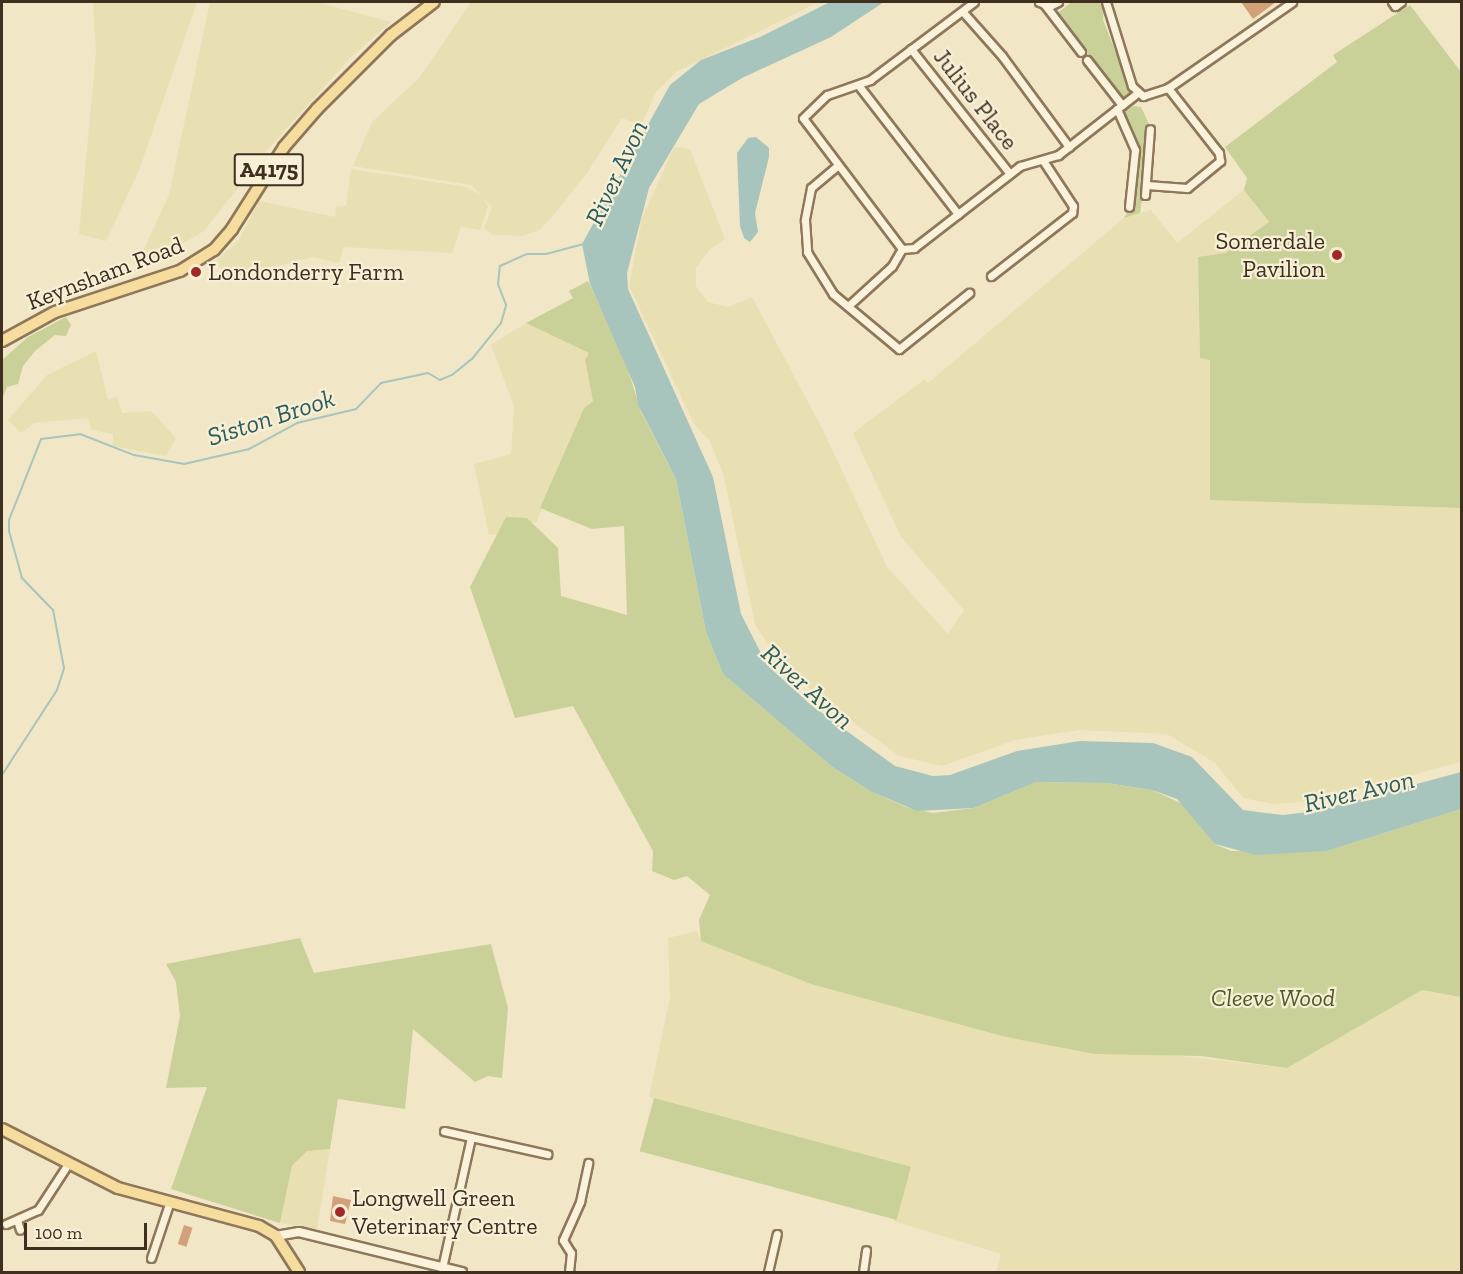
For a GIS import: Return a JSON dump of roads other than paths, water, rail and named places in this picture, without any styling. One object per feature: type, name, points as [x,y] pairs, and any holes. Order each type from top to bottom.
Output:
[{"type":"main road","name":"Keynsham Road","points":[[2,341],[55,312],[180,271],[214,250],[232,229],[280,152],[317,109],[391,35],[434,2]]},
{"type":"main road","points":[[2,1129],[118,1188],[230,1216],[276,1236],[299,1272]]},
{"type":"street","points":[[902,249],[837,166],[803,118],[827,95],[859,86],[974,2]]},
{"type":"street","points":[[1042,3],[1058,2]]},
{"type":"street","points":[[1106,2],[1137,94]]},
{"type":"street","points":[[902,249],[914,248],[1026,164],[1044,162],[1069,147],[1137,94],[1150,96],[1168,88],[1292,2]]},
{"type":"street","points":[[1392,2],[1395,6],[1401,2]]},
{"type":"street","points":[[1042,3],[1082,52]]},
{"type":"street","points":[[963,12],[1002,56],[1069,147]]},
{"type":"street","name":"Julius Place","points":[[911,49],[1010,174]]},
{"type":"street","points":[[1087,60],[1119,107],[1135,150],[1129,207]]},
{"type":"street","points":[[859,86],[958,214]]},
{"type":"street","points":[[1147,184],[1187,188],[1220,161],[1219,153],[1168,88]]},
{"type":"street","points":[[1145,195],[1150,129]]},
{"type":"street","points":[[991,276],[1072,213],[1073,206],[1044,162]]},
{"type":"street","points":[[837,166],[811,188],[804,240],[820,278],[848,306],[899,349],[969,293]]},
{"type":"street","points":[[848,306],[892,266],[902,249]]},
{"type":"street","points":[[444,1131],[547,1154]]},
{"type":"street","points":[[442,1268],[471,1137]]},
{"type":"street","points":[[568,1272],[572,1253],[563,1240],[580,1202],[588,1163]]},
{"type":"street","points":[[6,1224],[17,1220],[47,1201],[68,1164]]},
{"type":"street","points":[[151,1258],[170,1201]]},
{"type":"street","points":[[17,1220],[20,1230]]},
{"type":"street","points":[[276,1236],[306,1233],[462,1272]]},
{"type":"street","points":[[768,1272],[777,1234]]},
{"type":"street","points":[[863,1272],[866,1250]]},
{"type":"water","points":[[830,2],[884,2],[831,37],[742,78],[699,104],[649,188],[627,273],[628,289],[713,477],[741,614],[767,665],[811,705],[895,766],[933,776],[950,775],[1017,751],[1080,741],[1153,743],[1192,757],[1243,810],[1283,815],[1317,811],[1461,772],[1461,809],[1327,851],[1256,855],[1215,844],[1177,799],[1152,790],[1106,783],[1036,782],[974,808],[917,811],[870,791],[831,766],[723,674],[706,632],[676,479],[638,405],[635,387],[590,284],[582,244],[670,85],[701,60],[760,37]]},
{"type":"water","points":[[756,137],[769,148],[769,157],[755,213],[758,232],[750,242],[744,238],[740,226],[737,153],[748,138]]},
{"type":"waterway","name":"Siston Brook","points":[[2,775],[57,690],[64,668],[53,610],[22,578],[9,531],[9,520],[41,439],[80,434],[134,455],[184,464],[249,449],[297,423],[356,409],[381,383],[428,373],[440,380],[452,375],[472,359],[501,323],[506,305],[498,284],[500,266],[527,254],[546,254],[583,244]]},
{"type":"place","name":"Somerdale Pavilion","points":[[1337,255]]},
{"type":"place","name":"Londonderry Farm","points":[[196,272]]},
{"type":"place","name":"Longwell Green Veterinary Centre","points":[[340,1212]]},
{"type":"water label","name":"River Avon","points":[[617,173]]},
{"type":"water label","name":"River Avon","points":[[807,687]]},
{"type":"water label","name":"River Avon","points":[[1359,792]]},
{"type":"park label","name":"Cleeve Wood","points":[[1273,998]]}]
